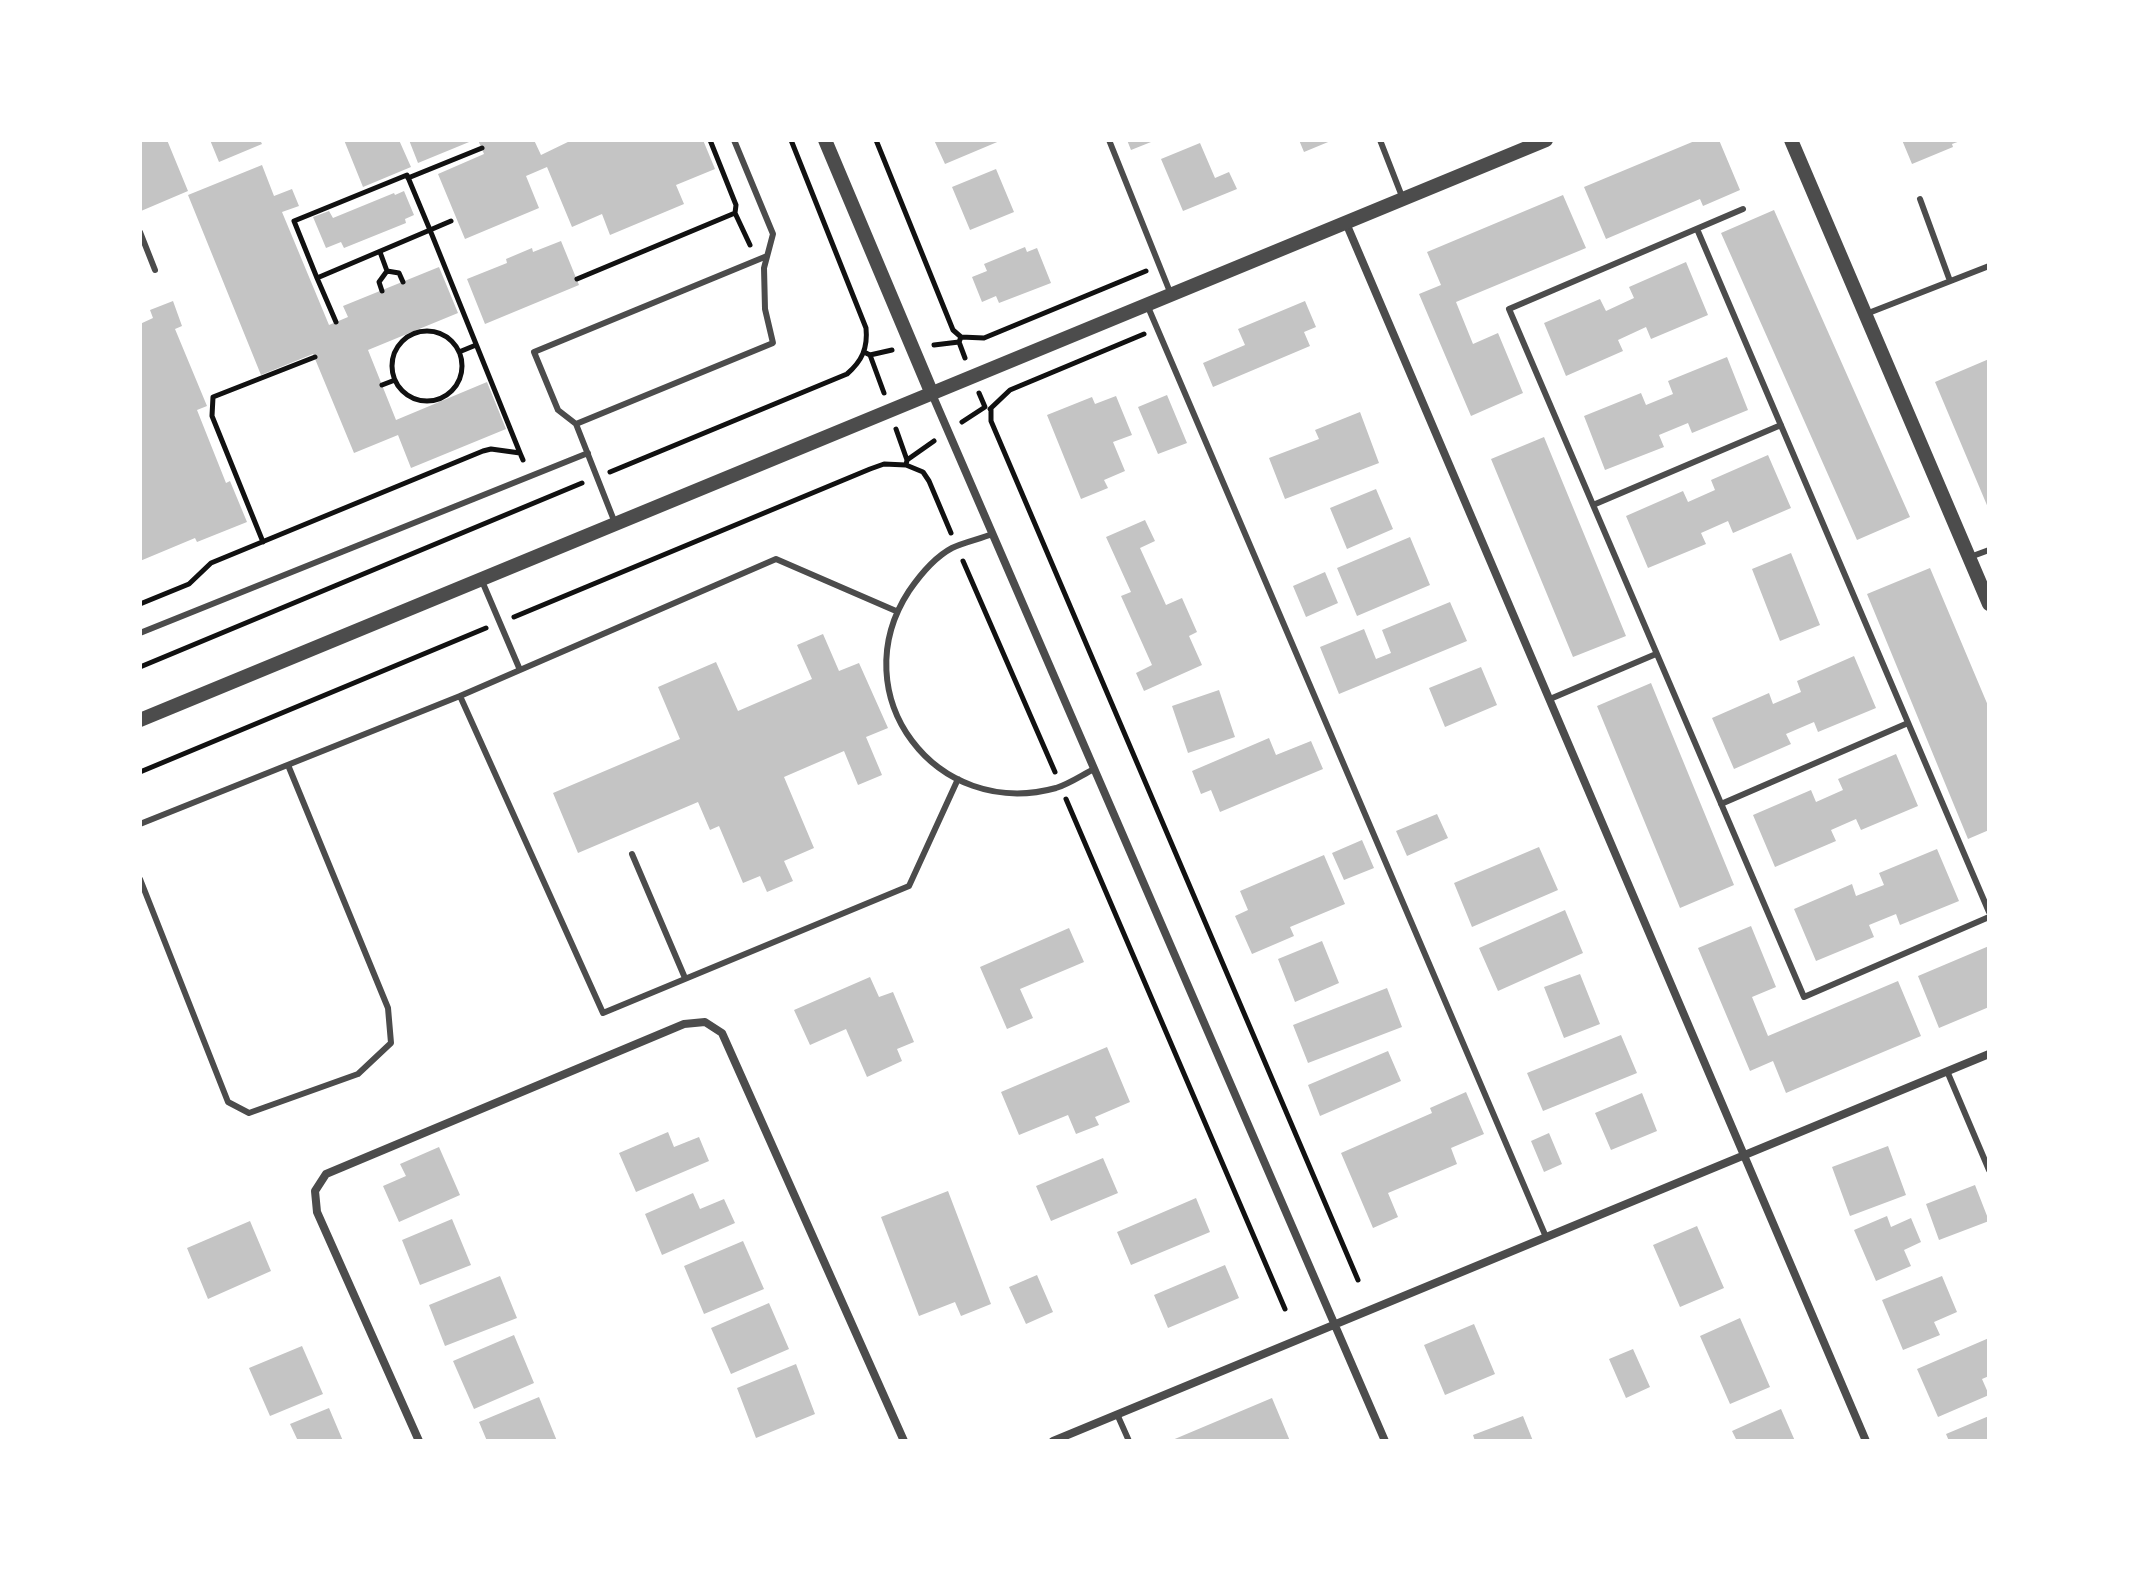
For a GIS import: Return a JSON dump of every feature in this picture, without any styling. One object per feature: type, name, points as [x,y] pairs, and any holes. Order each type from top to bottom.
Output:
[{"type":"street","points":[[825,140],[1385,1441]]},
{"type":"street","points":[[141,718],[1546,140]]},
{"type":"street","points":[[1794,141],[1989,604]]},
{"type":"street","points":[[1346,223],[1866,1441]]},
{"type":"street","points":[[419,1441],[317,1212],[315,1191],[326,1174],[684,1024],[705,1022],[722,1033],[904,1441]]},
{"type":"street","points":[[1053,1441],[1989,1054]]},
{"type":"lane","points":[[576,424],[773,343],[765,309],[764,268],[773,234],[734,140]]},
{"type":"lane","points":[[1109,140],[1171,295]]},
{"type":"lane","points":[[1380,140],[1403,199]]},
{"type":"lane","points":[[1920,199],[1950,281]]},
{"type":"lane","points":[[1697,229],[1989,915],[1804,997],[1509,309],[1743,209]]},
{"type":"lane","points":[[140,232],[155,270]]},
{"type":"lane","points":[[616,524],[576,424],[558,410],[534,352],[767,256]]},
{"type":"lane","points":[[1866,314],[1989,266]]},
{"type":"lane","points":[[1147,305],[1546,1237]]},
{"type":"lane","points":[[1593,505],[1781,425]]},
{"type":"lane","points":[[140,633],[588,453]]},
{"type":"lane","points":[[992,534],[957,547],[919,575],[896,611],[886,653],[889,695],[906,734],[934,765],[972,786],[1013,794],[1061,786],[1094,769]]},
{"type":"lane","points":[[1969,558],[1989,550]]},
{"type":"lane","points":[[140,824],[460,696],[776,559],[896,611]]},
{"type":"lane","points":[[482,579],[520,670]]},
{"type":"lane","points":[[1550,699],[1656,654]]},
{"type":"lane","points":[[460,696],[603,1013],[909,886],[958,779]]},
{"type":"lane","points":[[1721,804],[1908,723]]},
{"type":"lane","points":[[140,879],[228,1102],[249,1113],[358,1074],[391,1043],[388,1008],[288,765]]},
{"type":"lane","points":[[632,854],[685,978]]},
{"type":"lane","points":[[1947,1071],[1989,1170]]},
{"type":"lane","points":[[1117,1414],[1129,1441]]},
{"type":"path","points":[[710,140],[736,205],[735,213],[756,260]]},
{"type":"path","points":[[876,140],[953,330],[960,340],[984,338],[1159,266]]},
{"type":"path","points":[[408,178],[482,148]]},
{"type":"path","points":[[336,322],[294,221],[407,175],[530,477]]},
{"type":"path","points":[[577,279],[735,213]]},
{"type":"path","points":[[317,278],[451,221]]},
{"type":"path","points":[[380,252],[387,271]]},
{"type":"path","points":[[387,271],[399,273],[403,282]]},
{"type":"path","points":[[382,291],[379,282],[387,271]]},
{"type":"path","points":[[1157,329],[1010,390],[988,408],[1358,1280]]},
{"type":"path","points":[[415,332],[437,333],[447,338],[458,352],[462,367],[459,379],[442,399],[410,397],[395,380],[393,357],[405,339],[415,332]]},
{"type":"path","points":[[458,352],[476,345]]},
{"type":"path","points":[[263,542],[212,416],[213,397],[315,357]]},
{"type":"path","points":[[382,385],[395,380]]},
{"type":"path","points":[[140,604],[189,584],[211,563],[483,451],[491,449],[520,453]]},
{"type":"path","points":[[140,772],[870,469],[907,462],[923,472],[929,481],[1285,1309]]},
{"type":"building","points":[[140,140],[167,140],[188,191],[141,211]]},
{"type":"building","points":[[210,140],[260,140],[262,144],[219,162]]},
{"type":"building","points":[[344,140],[399,140],[411,167],[363,187]]},
{"type":"building","points":[[409,140],[474,140],[418,163]]},
{"type":"building","points":[[478,140],[534,140],[541,155],[572,140],[703,140],[715,169],[676,185],[684,204],[610,235],[602,214],[572,227],[547,167],[526,176],[539,208],[465,239],[438,174],[484,154]]},
{"type":"building","points":[[934,140],[1002,140],[945,164]]},
{"type":"building","points":[[1127,140],[1156,140],[1131,150]]},
{"type":"building","points":[[1299,140],[1333,140],[1304,152]]},
{"type":"building","points":[[1697,140],[1719,140],[1740,190],[1703,206],[1700,199],[1606,239],[1584,187]]},
{"type":"building","points":[[1902,140],[1963,140],[1912,164]]},
{"type":"building","points":[[1200,143],[1215,178],[1229,172],[1237,189],[1183,211],[1161,159]]},
{"type":"building","points":[[262,165],[274,196],[292,189],[299,206],[282,212],[329,325],[348,317],[343,306],[439,267],[458,313],[368,350],[396,420],[487,382],[506,429],[411,468],[398,435],[354,453],[313,354],[261,375],[188,195]]},
{"type":"building","points":[[996,169],[1014,212],[970,230],[952,187]]},
{"type":"building","points":[[404,191],[414,215],[405,219],[406,223],[344,248],[341,242],[326,248],[313,217],[329,211],[333,218]]},
{"type":"building","points":[[1563,195],[1586,248],[1456,302],[1473,344],[1498,333],[1523,393],[1471,416],[1419,294],[1441,285],[1427,252]]},
{"type":"building","points":[[1774,210],[1910,517],[1857,540],[1721,233]]},
{"type":"building","points":[[561,241],[579,285],[485,324],[467,279],[507,263],[506,259],[532,248],[533,252]]},
{"type":"building","points":[[1025,247],[1027,252],[1037,248],[1051,283],[999,303],[996,296],[982,302],[972,277],[987,271],[984,264]]},
{"type":"building","points":[[1686,262],[1708,315],[1651,339],[1646,327],[1618,340],[1623,351],[1566,376],[1544,323],[1600,299],[1606,311],[1634,298],[1629,287]]},
{"type":"building","points":[[173,301],[182,326],[175,329],[207,406],[197,410],[226,483],[230,481],[247,522],[197,542],[195,538],[140,561],[140,324],[153,318],[150,310]]},
{"type":"building","points":[[1305,301],[1316,327],[1304,332],[1310,346],[1213,387],[1203,363],[1245,345],[1238,329]]},
{"type":"building","points":[[1727,357],[1748,410],[1692,433],[1688,423],[1659,435],[1664,447],[1605,470],[1584,416],[1641,393],[1646,405],[1673,394],[1668,381]]},
{"type":"building","points":[[1989,359],[1989,510],[1935,382]]},
{"type":"building","points":[[1167,395],[1187,443],[1158,454],[1138,407]]},
{"type":"building","points":[[1116,396],[1132,435],[1113,442],[1125,471],[1104,480],[1108,488],[1081,499],[1047,415],[1092,397],[1095,404]]},
{"type":"building","points":[[1360,412],[1379,463],[1285,499],[1269,458],[1319,439],[1315,430]]},
{"type":"building","points":[[1544,437],[1626,636],[1573,657],[1491,459]]},
{"type":"building","points":[[1768,455],[1791,508],[1733,533],[1728,521],[1701,533],[1706,544],[1648,568],[1626,516],[1683,491],[1688,502],[1715,490],[1711,480]]},
{"type":"building","points":[[1376,489],[1393,529],[1347,549],[1330,508]]},
{"type":"building","points":[[1145,520],[1155,541],[1140,548],[1166,605],[1182,598],[1197,632],[1189,636],[1202,665],[1144,691],[1136,673],[1152,665],[1121,596],[1131,592],[1106,537]]},
{"type":"building","points":[[1410,537],[1430,585],[1357,616],[1337,568]]},
{"type":"building","points":[[1791,553],[1820,625],[1780,641],[1752,569]]},
{"type":"building","points":[[1930,568],[1989,708],[1989,830],[1968,839],[1867,594]]},
{"type":"building","points":[[1325,572],[1338,603],[1306,617],[1293,586]]},
{"type":"building","points":[[1450,602],[1467,641],[1339,694],[1320,647],[1364,629],[1376,659],[1391,653],[1382,630]]},
{"type":"building","points":[[823,634],[839,671],[859,663],[888,728],[866,737],[882,775],[858,785],[844,751],[784,777],[814,848],[784,861],[793,881],[767,892],[760,876],[743,883],[719,826],[710,830],[698,802],[578,853],[553,793],[680,739],[658,687],[716,662],[738,711],[812,679],[797,645]]},
{"type":"building","points":[[1854,656],[1876,708],[1818,732],[1814,722],[1786,734],[1791,744],[1734,769],[1712,718],[1769,693],[1773,704],[1801,692],[1797,681]]},
{"type":"building","points":[[1481,667],[1497,705],[1445,727],[1429,688]]},
{"type":"building","points":[[1651,683],[1734,885],[1680,908],[1597,706]]},
{"type":"building","points":[[1219,690],[1235,737],[1188,753],[1172,706]]},
{"type":"building","points":[[1269,738],[1276,755],[1311,741],[1323,769],[1220,812],[1211,790],[1201,794],[1192,771]]},
{"type":"building","points":[[1896,754],[1918,806],[1861,830],[1856,819],[1831,830],[1836,841],[1775,867],[1753,815],[1811,790],[1816,802],[1843,790],[1838,779]]},
{"type":"building","points":[[1437,814],[1448,838],[1407,856],[1396,831]]},
{"type":"building","points":[[1362,840],[1374,868],[1344,880],[1332,853]]},
{"type":"building","points":[[1539,847],[1558,890],[1472,927],[1454,883]]},
{"type":"building","points":[[1937,849],[1959,901],[1900,925],[1896,914],[1869,925],[1874,937],[1816,961],[1794,909],[1852,884],[1856,896],[1884,885],[1879,873]]},
{"type":"building","points":[[1324,855],[1345,904],[1290,927],[1294,936],[1252,954],[1235,916],[1248,910],[1240,891]]},
{"type":"building","points":[[1565,910],[1583,953],[1498,991],[1479,948]]},
{"type":"building","points":[[1751,926],[1776,987],[1752,997],[1768,1036],[1898,981],[1921,1036],[1786,1093],[1773,1061],[1750,1071],[1698,948]]},
{"type":"building","points":[[1069,928],[1084,962],[1020,989],[1033,1018],[1007,1029],[980,967]]},
{"type":"building","points":[[1322,941],[1339,983],[1295,1002],[1278,959]]},
{"type":"building","points":[[1989,946],[1989,1007],[1939,1028],[1918,976]]},
{"type":"building","points":[[1580,974],[1600,1024],[1564,1038],[1544,987]]},
{"type":"building","points":[[870,977],[879,997],[893,992],[914,1042],[897,1049],[902,1061],[867,1077],[846,1029],[810,1045],[794,1010]]},
{"type":"building","points":[[1387,988],[1402,1027],[1308,1063],[1293,1025]]},
{"type":"building","points":[[1621,1035],[1637,1073],[1543,1111],[1527,1073]]},
{"type":"building","points":[[1107,1047],[1130,1102],[1095,1117],[1099,1125],[1076,1134],[1068,1115],[1019,1135],[1001,1092]]},
{"type":"building","points":[[1388,1051],[1401,1081],[1320,1116],[1308,1085]]},
{"type":"building","points":[[1466,1092],[1484,1134],[1451,1148],[1457,1164],[1388,1193],[1398,1217],[1373,1228],[1341,1153],[1432,1113],[1430,1108]]},
{"type":"building","points":[[1642,1093],[1657,1131],[1611,1150],[1595,1113]]},
{"type":"building","points":[[668,1132],[674,1147],[699,1137],[709,1161],[636,1192],[619,1153]]},
{"type":"building","points":[[1549,1133],[1562,1164],[1544,1172],[1531,1141]]},
{"type":"building","points":[[1888,1146],[1906,1195],[1850,1216],[1832,1167]]},
{"type":"building","points":[[439,1147],[460,1195],[399,1222],[383,1186],[406,1176],[400,1164]]},
{"type":"building","points":[[1103,1158],[1118,1193],[1051,1221],[1036,1186]]},
{"type":"building","points":[[1975,1185],[1989,1221],[1939,1240],[1926,1204]]},
{"type":"building","points":[[948,1191],[991,1304],[961,1316],[955,1302],[919,1316],[881,1217]]},
{"type":"building","points":[[693,1193],[700,1209],[724,1199],[735,1223],[662,1255],[645,1214]]},
{"type":"building","points":[[1196,1198],[1210,1232],[1131,1265],[1117,1232]]},
{"type":"building","points":[[1887,1216],[1891,1227],[1911,1218],[1921,1242],[1904,1250],[1911,1266],[1876,1281],[1854,1230]]},
{"type":"building","points":[[452,1219],[471,1265],[420,1285],[402,1240]]},
{"type":"building","points":[[250,1221],[271,1271],[208,1299],[187,1248]]},
{"type":"building","points":[[1697,1226],[1724,1288],[1680,1307],[1653,1245]]},
{"type":"building","points":[[743,1241],[764,1289],[704,1314],[684,1266]]},
{"type":"building","points":[[1225,1265],[1239,1298],[1168,1328],[1154,1295]]},
{"type":"building","points":[[1037,1275],[1053,1312],[1026,1324],[1009,1287]]},
{"type":"building","points":[[500,1276],[517,1318],[445,1346],[429,1305]]},
{"type":"building","points":[[1942,1276],[1957,1312],[1934,1322],[1940,1335],[1903,1350],[1882,1300]]},
{"type":"building","points":[[769,1303],[789,1349],[731,1374],[711,1328]]},
{"type":"building","points":[[1740,1318],[1770,1387],[1730,1404],[1700,1336]]},
{"type":"building","points":[[1474,1324],[1495,1374],[1445,1395],[1424,1345]]},
{"type":"building","points":[[514,1335],[534,1383],[474,1409],[453,1361]]},
{"type":"building","points":[[1989,1338],[1989,1376],[1982,1379],[1989,1395],[1938,1417],[1917,1369]]},
{"type":"building","points":[[302,1346],[323,1394],[270,1416],[249,1368]]},
{"type":"building","points":[[1633,1349],[1650,1387],[1626,1398],[1609,1359]]},
{"type":"building","points":[[796,1364],[815,1414],[756,1438],[737,1388]]},
{"type":"building","points":[[539,1397],[557,1441],[487,1441],[479,1422]]},
{"type":"building","points":[[1272,1398],[1290,1441],[1170,1441]]},
{"type":"building","points":[[329,1408],[343,1441],[298,1441],[290,1424]]},
{"type":"building","points":[[1781,1409],[1795,1441],[1737,1441],[1732,1431]]},
{"type":"building","points":[[1523,1416],[1533,1441],[1475,1441],[1473,1435]]},
{"type":"building","points":[[1989,1416],[1989,1441],[1949,1441],[1946,1434]]}]
